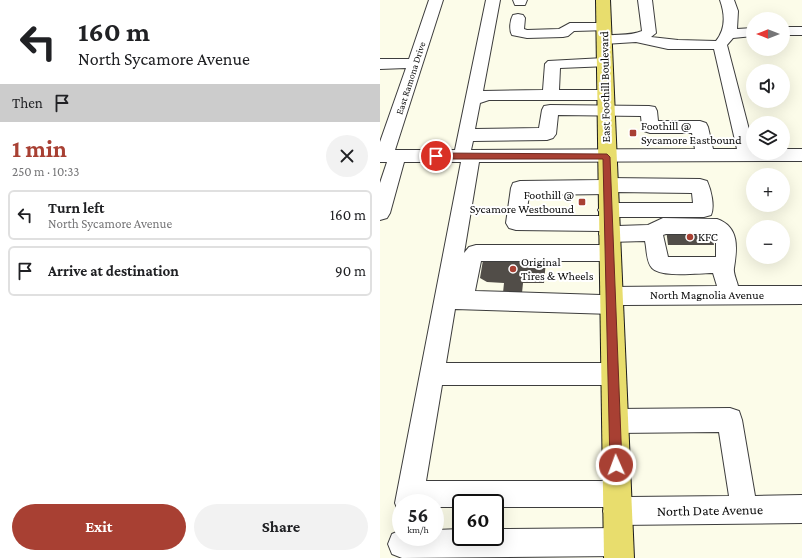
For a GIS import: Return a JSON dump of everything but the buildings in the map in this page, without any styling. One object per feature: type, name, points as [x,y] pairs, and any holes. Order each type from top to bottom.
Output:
[{"type":"main road","name":"East Foothill Boulevard","points":[[603,0],[618,550]]},
{"type":"street","name":"East Ramona Drive","points":[[380,213],[387,156],[414,63],[436,0]]},
{"type":"street","points":[[454,300],[466,149],[473,100],[493,0]]},
{"type":"street","points":[[637,38],[649,33],[645,0]]},
{"type":"street","points":[[466,149],[607,157],[746,156],[725,40],[731,11],[728,0]]},
{"type":"street","points":[[518,18],[517,32],[526,34],[563,33],[570,27],[637,38],[648,42],[682,46],[725,40],[746,34]]},
{"type":"street","points":[[790,21],[802,21]]},
{"type":"street","points":[[790,31],[802,31]]},
{"type":"street","points":[[380,64],[414,63]]},
{"type":"street","points":[[551,95],[553,64],[604,63]]},
{"type":"street","points":[[473,100],[486,96],[551,95],[649,111],[650,127],[700,127],[705,156]]},
{"type":"street","points":[[387,156],[466,149],[547,134],[550,110],[605,103]]},
{"type":"street","points":[[790,155],[802,155]]},
{"type":"street","points":[[411,494],[432,374],[454,300],[472,259],[476,254],[609,230],[704,210],[685,156]]},
{"type":"street","points":[[695,186],[520,188],[516,223],[651,233],[663,226],[717,227],[723,233],[728,255],[723,269],[730,295]]},
{"type":"street","points":[[651,233],[655,238],[659,262],[664,265],[716,265],[723,269]]},
{"type":"street","name":"North Magnolia Avenue","points":[[454,300],[554,302],[611,301],[730,295],[802,295]]},
{"type":"street","points":[[432,374],[614,374]]},
{"type":"street","points":[[615,421],[730,420],[744,509]]},
{"type":"street","name":"North Date Avenue","points":[[444,499],[617,502],[744,509],[802,509]]},
{"type":"street","points":[[402,546],[618,550]]},
{"type":"place","name":"Foothill @ Sycamore Eastbound","points":[[633,133]]},
{"type":"place","name":"Foothill @ Sycamore Westbound","points":[[582,202]]},
{"type":"place","name":"KFC","points":[[690,237]]},
{"type":"place","name":"Original Tires & Wheels","points":[[513,269]]},
{"type":"route","points":[[436,156],[607,157],[616,465]]}]
